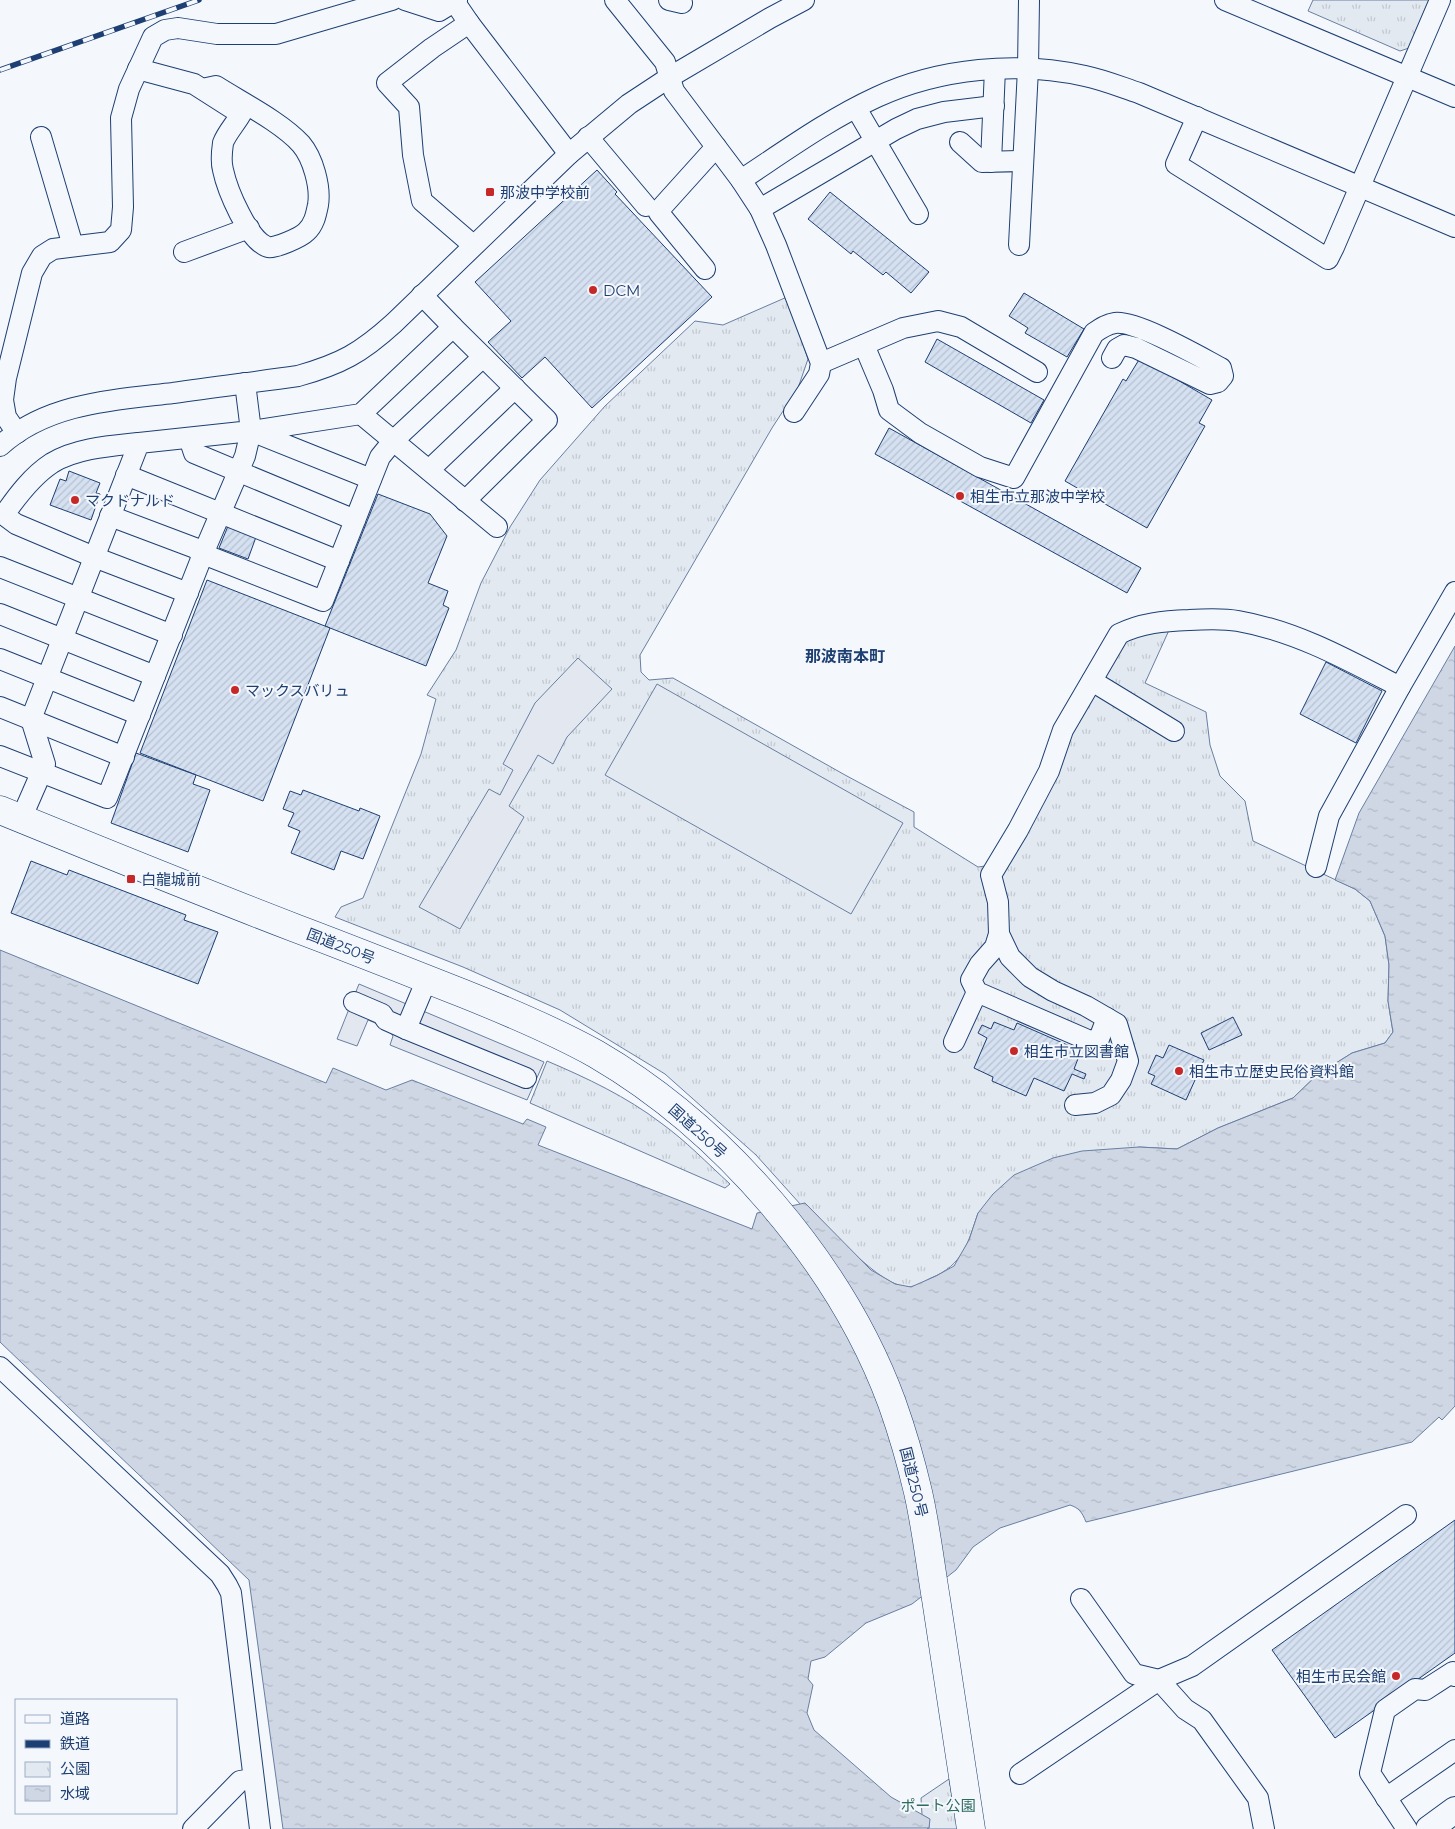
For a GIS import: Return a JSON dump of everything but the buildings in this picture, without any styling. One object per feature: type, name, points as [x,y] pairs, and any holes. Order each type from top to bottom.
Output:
[{"type":"highway","name":"国道250号","points":[[11,814],[219,899],[514,1014],[596,1054],[658,1096],[743,1171],[774,1205],[823,1270],[868,1346],[892,1403],[919,1493],[971,1829]]},
{"type":"main road","points":[[1429,1829],[1455,1810]]},
{"type":"street","points":[[16,433],[6,418],[3,400],[6,378],[32,273],[42,256],[53,249],[110,242],[121,230],[123,207],[121,118],[129,89],[153,37],[165,30],[178,28],[218,34],[276,34],[392,0]]},
{"type":"street","points":[[405,0],[439,10],[455,1],[469,23],[569,154]]},
{"type":"street","points":[[615,0],[666,62],[674,91],[741,180],[760,209],[776,245],[821,363],[819,374],[794,412]]},
{"type":"street","points":[[0,446],[16,433],[45,417],[92,403],[298,376],[326,369],[352,356],[373,342],[569,154],[629,104],[670,76],[804,0]]},
{"type":"street","points":[[1019,246],[1028,69],[1029,0]]},
{"type":"street","points":[[1225,0],[1455,97]]},
{"type":"street","points":[[1197,117],[1176,164],[1328,259],[1361,187],[1440,0]]},
{"type":"street","points":[[469,23],[432,48],[388,83],[409,107],[413,155],[422,201],[473,245]]},
{"type":"street","points":[[138,69],[194,84],[241,114],[224,143],[222,169],[233,200],[259,242],[268,247],[274,248],[303,235],[310,229],[314,221],[319,197],[318,181],[301,144],[279,126],[216,86],[202,89]]},
{"type":"street","points":[[991,162],[995,69]]},
{"type":"street","points":[[741,180],[856,108],[894,90],[948,75],[995,69],[1028,69],[1067,72],[1110,82],[1455,227]]},
{"type":"street","points":[[760,209],[875,140],[917,119],[944,112],[994,106]]},
{"type":"street","points":[[856,108],[918,214]]},
{"type":"street","points":[[588,137],[646,206]]},
{"type":"street","points":[[41,138],[73,246]]},
{"type":"street","points":[[960,142],[982,162],[1023,161]]},
{"type":"street","points":[[704,269],[659,213],[661,208],[716,147]]},
{"type":"street","points":[[184,252],[249,228]]},
{"type":"street","points":[[422,295],[547,420],[465,501]]},
{"type":"street","points":[[821,363],[903,328],[938,321],[961,327],[1037,372]]},
{"type":"street","points":[[864,344],[889,410],[920,433],[980,467],[1014,478],[1094,333],[1103,326],[1116,322],[1137,326],[1221,368],[1223,376],[1218,382],[1210,384],[1136,348],[1124,345],[1117,350],[1112,358]]},
{"type":"street","points":[[188,593],[94,557],[1,517],[29,483],[50,464],[67,456],[102,447],[251,431],[361,414],[453,327]]},
{"type":"street","points":[[110,516],[195,548],[204,554],[323,601],[380,457],[393,441],[484,357]]},
{"type":"street","points":[[0,756],[107,798],[249,444],[251,431],[245,383]]},
{"type":"street","points":[[429,470],[514,388]]},
{"type":"street","points":[[361,414],[497,528]]},
{"type":"street","points":[[251,431],[371,479]]},
{"type":"street","points":[[189,438],[194,453],[355,520]]},
{"type":"street","points":[[11,814],[41,773],[44,764],[31,719],[139,443]]},
{"type":"street","points":[[126,475],[339,561]]},
{"type":"street","points":[[0,567],[172,635]]},
{"type":"street","points":[[1316,867],[1329,816],[1400,686],[1455,592]]},
{"type":"street","points":[[0,614],[155,676]]},
{"type":"street","points":[[1107,1018],[1096,1044],[977,992],[971,980],[980,964],[995,948],[999,934],[998,902],[991,875],[1049,771],[1063,730],[1118,634],[1134,626],[1172,620],[1236,620],[1289,634],[1331,652],[1400,686]]},
{"type":"street","points":[[0,660],[140,715]]},
{"type":"street","points":[[1092,681],[1174,731]]},
{"type":"street","points":[[0,706],[124,756]]},
{"type":"street","points":[[999,934],[1010,957],[1030,977],[1117,1024],[1128,1061],[1121,1080],[1111,1095],[1095,1103],[1075,1105]]},
{"type":"street","points":[[406,1029],[427,979]]},
{"type":"street","points":[[954,1042],[977,992]]},
{"type":"street","points":[[354,1002],[382,1014],[386,1020],[406,1029],[526,1078]]},
{"type":"street","points":[[0,1367],[212,1568],[227,1585],[230,1594],[260,1829]]},
{"type":"street","points":[[1020,1774],[1159,1680],[1192,1666],[1406,1516]]},
{"type":"street","points":[[1081,1599],[1134,1674],[1159,1680],[1185,1709],[1202,1720],[1258,1798],[1264,1829]]},
{"type":"street","points":[[1407,1829],[1370,1773],[1385,1710],[1415,1689],[1425,1690],[1453,1672],[1455,1676]]},
{"type":"street","points":[[1386,1798],[1455,1750]]},
{"type":"street","points":[[193,1829],[240,1781],[253,1779]]},
{"type":"green space","points":[[1313,0],[1430,0],[1409,48],[1400,51],[1308,11]]},
{"type":"green space","points":[[787,297],[808,359],[798,388],[772,428],[640,655],[641,672],[649,680],[673,678],[914,812],[914,827],[978,867],[1007,863],[1077,724],[1122,641],[1170,628],[1145,683],[1206,712],[1210,745],[1220,776],[1245,801],[1253,841],[1355,889],[1370,901],[1385,936],[1389,965],[1388,1001],[1393,1032],[1385,1043],[1352,1053],[1317,1075],[1293,1098],[1218,1128],[1177,1149],[1139,1147],[978,1213],[963,1252],[957,1260],[942,1273],[910,1287],[898,1285],[884,1278],[854,1254],[805,1203],[801,1205],[756,1155],[665,1074],[560,1010],[463,967],[335,917],[341,907],[363,898],[421,754],[436,699],[427,695],[456,650],[481,583],[510,527],[540,480],[605,406],[695,321],[723,325]]},
{"type":"green space","points":[[657,684],[903,823],[851,914],[605,775]]},
{"type":"green space","points":[[547,1061],[606,1089],[648,1114],[679,1137],[730,1184],[725,1188],[530,1103]]},
{"type":"green space","name":"ポート公園","points":[[949,1779],[958,1829],[927,1829],[929,1828],[929,1819],[922,1815],[921,1798]]},
{"type":"shaded area","points":[[578,658],[612,689],[567,737],[553,764],[538,755],[509,806],[524,817],[460,929],[419,907],[489,789],[500,795],[513,770],[503,764],[535,703]]},
{"type":"shaded area","points":[[359,984],[544,1062],[527,1100],[390,1045],[393,1036],[387,1028],[368,1020],[357,1046],[337,1039]]},
{"type":"water","points":[[1455,646],[1455,1406],[1442,1420],[1439,1417],[1412,1442],[1086,1522],[1080,1511],[1070,1505],[1000,1528],[973,1547],[956,1570],[912,1604],[866,1623],[825,1657],[811,1661],[808,1679],[813,1685],[807,1713],[814,1730],[891,1797],[930,1819],[929,1828],[283,1829],[249,1580],[0,1342],[0,950],[326,1083],[333,1068],[386,1090],[412,1080],[523,1124],[527,1119],[546,1127],[538,1145],[752,1229],[757,1213],[805,1203],[871,1270],[895,1284],[911,1287],[954,1266],[969,1240],[978,1213],[993,1194],[1014,1175],[1053,1158],[1082,1151],[1139,1147],[1177,1149],[1218,1128],[1293,1098],[1317,1075],[1352,1053],[1385,1043],[1393,1032],[1388,1001],[1389,965],[1385,936],[1370,901],[1355,889],[1335,880],[1359,813]]},
{"type":"railway","points":[[0,70],[199,0]]},
{"type":"place","name":"那波中学校前","points":[[490,192]]},
{"type":"place","name":"DCM","points":[[593,290]]},
{"type":"place","name":"相生市立那波中学校","points":[[960,496]]},
{"type":"place","name":"マクドナルド","points":[[75,500]]},
{"type":"place","name":"マックスバリュ","points":[[235,690]]},
{"type":"place","name":"白龍城前","points":[[131,879]]},
{"type":"place","name":"相生市立図書館","points":[[1014,1051]]},
{"type":"place","name":"相生市立歴史民俗資料館","points":[[1179,1071]]},
{"type":"place","name":"相生市民会館","points":[[1396,1676]]},
{"type":"district","name":"那波南本町","points":[[845,656]]}]
